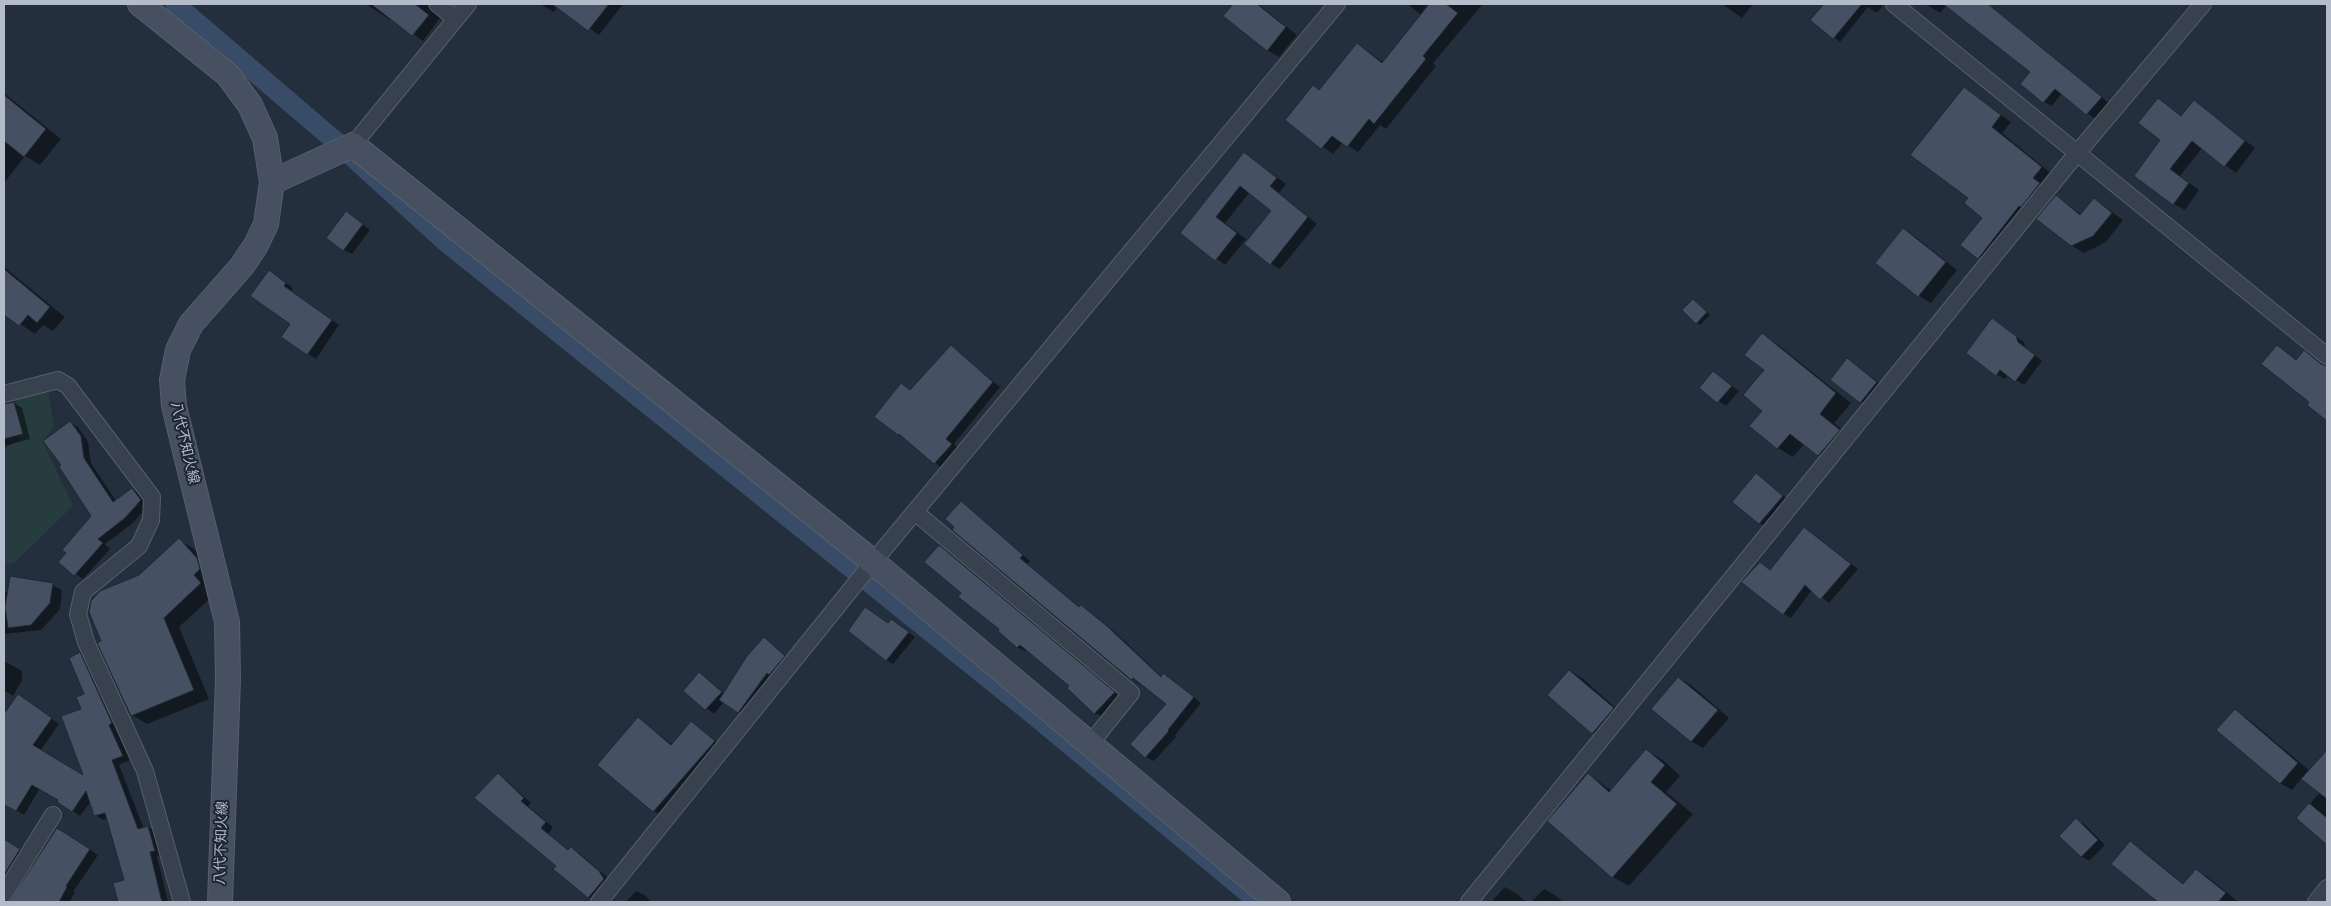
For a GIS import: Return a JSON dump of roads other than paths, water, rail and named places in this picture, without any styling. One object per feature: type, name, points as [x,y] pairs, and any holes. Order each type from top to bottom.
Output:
[{"type":"street","name":"八代不知火線","points":[[140,4],[228,75],[250,105],[265,138],[272,182],[266,224],[256,245],[242,266],[192,324],[178,350],[172,380],[174,406],[227,622],[228,679],[220,902]]},
{"type":"street","points":[[437,4],[456,19]]},
{"type":"street","points":[[272,182],[352,146],[468,4]]},
{"type":"street","points":[[599,902],[873,562],[1337,4]]},
{"type":"street","points":[[1894,4],[2327,356]]},
{"type":"street","points":[[1469,902],[2078,152],[2203,4]]},
{"type":"street","points":[[352,146],[873,562],[1278,902]]},
{"type":"street","points":[[4,394],[58,380],[68,386],[152,497],[151,520],[139,546],[83,592],[78,614],[86,642],[145,771],[182,902]]},
{"type":"street","points":[[915,512],[1131,693],[1090,744]]},
{"type":"street","points":[[4,894],[53,815]]},
{"type":"street","points":[[2316,902],[2327,888]]},
{"type":"waterway","points":[[175,4],[334,140],[446,242],[1029,711],[1259,902]]}]
